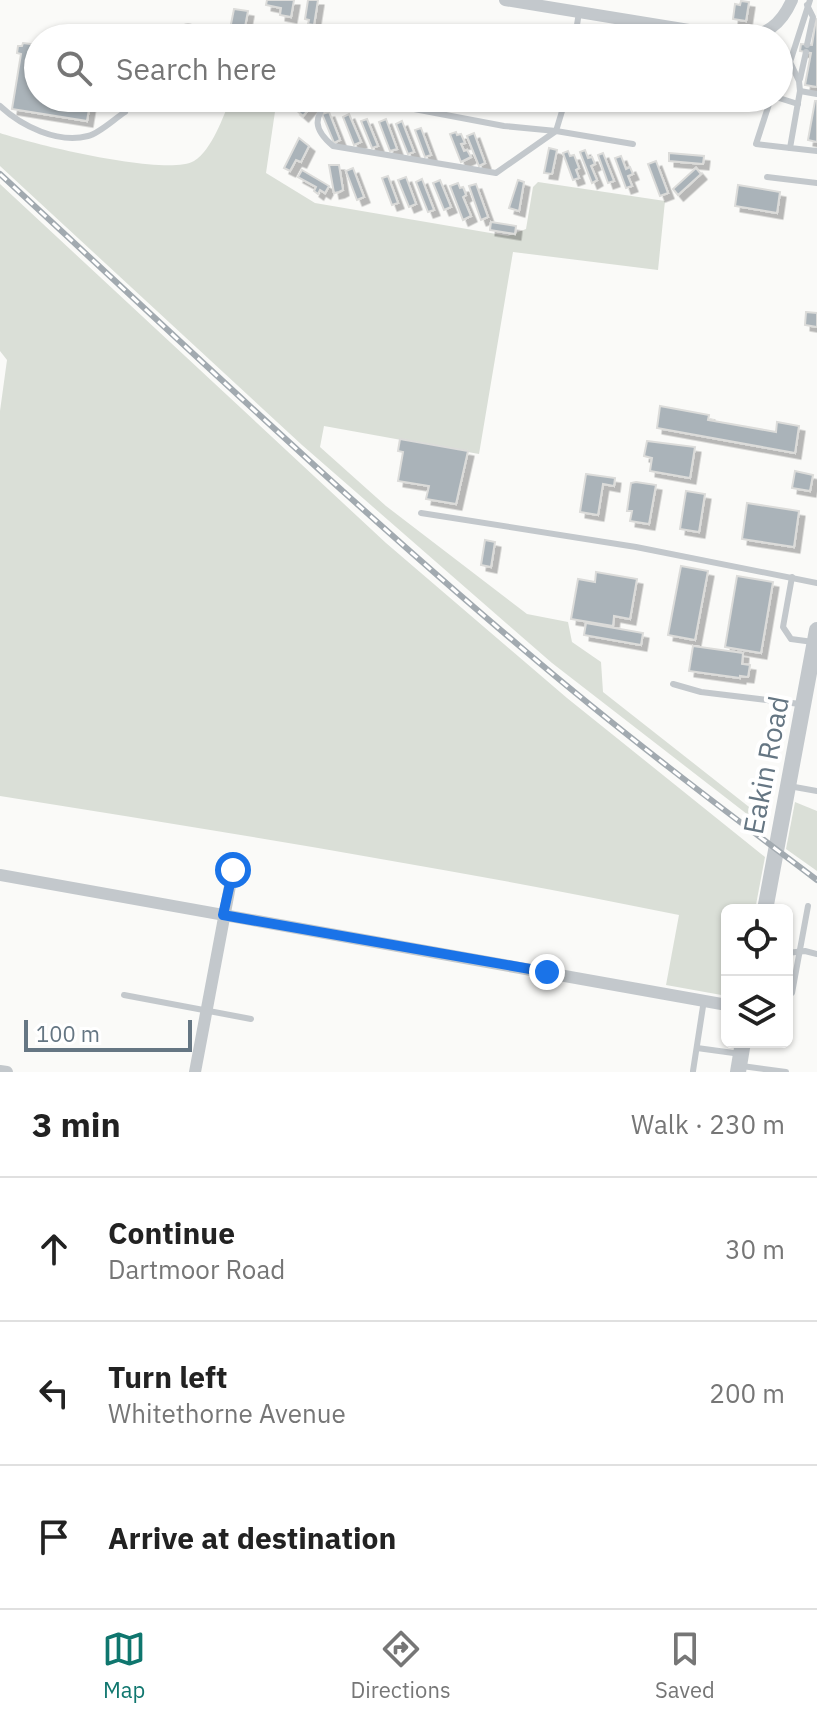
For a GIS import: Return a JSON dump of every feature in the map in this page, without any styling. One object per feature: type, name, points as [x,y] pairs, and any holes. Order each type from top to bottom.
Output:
[{"type":"street","points":[[505,0],[652,24]]},
{"type":"street","points":[[777,24],[792,0]]},
{"type":"street","name":"Eakin Road","points":[[766,904],[816,638]]},
{"type":"street","points":[[195,1072],[233,870]]},
{"type":"street","points":[[0,875],[721,1004]]},
{"type":"street","points":[[0,1071],[7,1072]]},
{"type":"lane","points":[[790,148],[799,81],[813,17],[809,3]]},
{"type":"lane","points":[[793,53],[809,3]]},
{"type":"lane","points":[[577,24],[579,12]]},
{"type":"lane","points":[[793,68],[799,81]]},
{"type":"lane","points":[[800,91],[817,94]]},
{"type":"lane","points":[[793,102],[798,104]]},
{"type":"lane","points":[[0,106],[20,123],[70,138],[90,136],[125,112]]},
{"type":"lane","points":[[319,112],[317,123],[322,137],[333,146],[496,173],[556,131],[562,112]]},
{"type":"lane","points":[[430,112],[633,144]]},
{"type":"lane","points":[[766,112],[756,144],[817,151]]},
{"type":"lane","points":[[767,177],[817,183]]},
{"type":"lane","points":[[421,513],[636,547],[817,583]]},
{"type":"lane","points":[[792,577],[783,627],[785,633],[791,639],[816,638]]},
{"type":"lane","points":[[673,684],[701,692],[804,705]]},
{"type":"lane","points":[[787,785],[817,791]]},
{"type":"lane","points":[[793,987],[808,906]]},
{"type":"lane","points":[[793,952],[817,954]]},
{"type":"lane","points":[[124,995],[251,1019]]},
{"type":"lane","points":[[693,1071],[704,1000]]},
{"type":"lane","points":[[697,1048],[786,1072]]},
{"type":"shaded area","points":[[225,112],[275,112],[266,173],[315,203],[508,236],[526,229],[533,187],[538,182],[665,201],[658,270],[513,252],[479,454],[324,426],[320,447],[386,506],[527,614],[568,622],[572,642],[601,662],[603,692],[767,821],[765,828],[552,663],[302,445],[0,166],[0,133],[99,157],[179,165],[200,156]]},
{"type":"shaded area","points":[[0,184],[386,543],[567,698],[765,857],[756,904],[721,904],[721,995],[666,985],[679,915],[255,837],[0,796],[0,411],[7,360],[0,351]]},
{"type":"shaded area","points":[[795,802],[817,811],[817,871],[786,849]]},
{"type":"building","points":[[267,0],[294,0],[291,17],[280,15],[281,8],[266,5]]},
{"type":"building","points":[[308,0],[318,0],[314,24],[308,24],[309,20],[305,19]]},
{"type":"building","points":[[741,1],[749,2],[746,21],[733,19],[735,4],[740,5]]},
{"type":"building","points":[[234,9],[248,11],[246,24],[231,24]]},
{"type":"building","points":[[816,19],[817,87],[805,85],[811,53],[800,51],[801,44],[812,45]]},
{"type":"building","points":[[24,43],[24,111],[12,109],[21,54],[17,53],[18,46]]},
{"type":"building","points":[[817,101],[817,142],[808,140]]},
{"type":"building","points":[[31,112],[88,112],[87,121]]},
{"type":"building","points":[[329,112],[340,140],[334,143],[322,114]]},
{"type":"building","points":[[349,114],[361,142],[354,145],[343,117]]},
{"type":"building","points":[[367,119],[378,146],[372,148],[361,121]]},
{"type":"building","points":[[386,119],[397,149],[390,151],[379,122]]},
{"type":"building","points":[[402,121],[414,152],[408,154],[396,124]]},
{"type":"building","points":[[421,128],[431,155],[425,157],[415,130]]},
{"type":"building","points":[[456,132],[457,135],[461,134],[464,151],[467,150],[471,157],[461,162],[450,134]]},
{"type":"building","points":[[474,133],[485,163],[479,166],[467,136]]},
{"type":"building","points":[[299,138],[309,146],[301,162],[296,160],[290,171],[284,168]]},
{"type":"building","points":[[549,148],[557,150],[552,174],[544,173]]},
{"type":"building","points":[[585,150],[595,164],[591,166],[597,180],[592,183],[580,152]]},
{"type":"building","points":[[568,151],[570,156],[574,155],[579,168],[576,170],[579,178],[573,180],[563,153]]},
{"type":"building","points":[[603,153],[614,181],[608,183],[598,155]]},
{"type":"building","points":[[669,153],[704,156],[703,164],[669,161]]},
{"type":"building","points":[[621,156],[626,169],[630,167],[633,174],[628,176],[632,186],[626,188],[615,158]]},
{"type":"building","points":[[656,161],[668,193],[660,196],[648,164]]},
{"type":"building","points":[[329,165],[339,165],[343,190],[339,192],[334,193]]},
{"type":"building","points":[[353,168],[364,197],[357,200],[346,171]]},
{"type":"building","points":[[696,168],[701,174],[678,195],[673,189]]},
{"type":"building","points":[[302,170],[329,186],[325,193],[320,190],[318,194],[314,191],[316,187],[298,177]]},
{"type":"building","points":[[388,176],[398,203],[392,205],[382,178]]},
{"type":"building","points":[[406,177],[416,204],[409,207],[398,180]]},
{"type":"building","points":[[422,179],[434,210],[428,212],[416,182]]},
{"type":"building","points":[[440,180],[451,207],[444,210],[433,183]]},
{"type":"building","points":[[518,180],[524,182],[519,211],[509,208]]},
{"type":"building","points":[[458,183],[460,188],[463,187],[466,195],[463,197],[471,216],[463,220],[450,186]]},
{"type":"building","points":[[476,184],[488,217],[481,220],[469,186]]},
{"type":"building","points":[[738,185],[780,192],[777,213],[735,206]]},
{"type":"building","points":[[491,222],[516,226],[515,234],[490,230]]},
{"type":"building","points":[[806,312],[817,313],[817,327],[805,325]]},
{"type":"building","points":[[660,406],[709,415],[708,420],[776,432],[777,422],[799,426],[795,453],[657,428]]},
{"type":"building","points":[[400,439],[468,451],[456,504],[426,499],[429,486],[398,481],[403,452],[398,451]]},
{"type":"building","points":[[647,441],[695,447],[690,478],[650,471],[652,458],[644,456]]},
{"type":"building","points":[[795,471],[813,475],[810,491],[792,488]]},
{"type":"building","points":[[586,474],[615,478],[614,486],[603,484],[598,515],[580,512]]},
{"type":"building","points":[[631,483],[656,485],[649,524],[630,521],[632,511],[627,511]]},
{"type":"building","points":[[686,491],[705,494],[699,532],[680,529]]},
{"type":"building","points":[[747,503],[799,511],[794,547],[742,539]]},
{"type":"building","points":[[485,540],[495,542],[491,567],[481,565]]},
{"type":"building","points":[[681,566],[708,571],[695,640],[668,635]]},
{"type":"building","points":[[596,572],[637,579],[630,619],[614,616],[613,626],[571,619],[578,579],[595,582]]},
{"type":"building","points":[[737,576],[773,582],[761,653],[725,647]]},
{"type":"building","points":[[586,623],[643,633],[641,645],[584,635]]},
{"type":"building","points":[[693,646],[743,653],[742,664],[750,665],[748,677],[689,671]]},
{"type":"railway","points":[[0,174],[456,592],[631,738],[817,880]]},
{"type":"route","points":[[233,870],[223,915],[547,972]]}]
